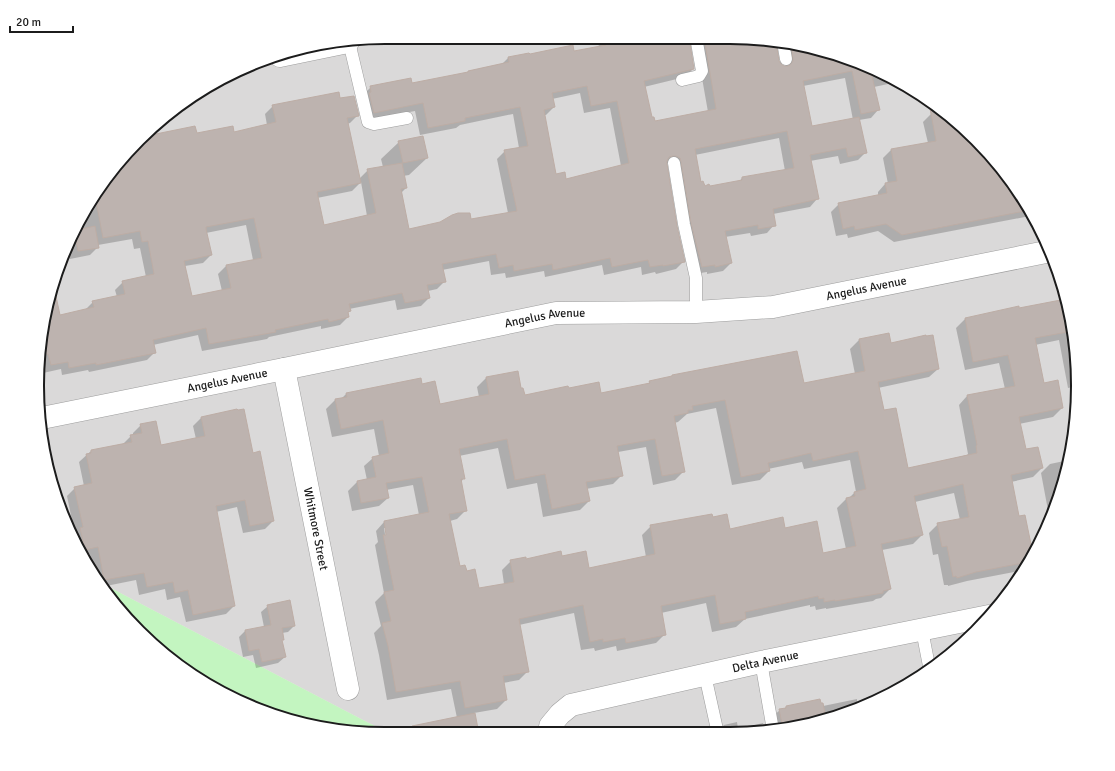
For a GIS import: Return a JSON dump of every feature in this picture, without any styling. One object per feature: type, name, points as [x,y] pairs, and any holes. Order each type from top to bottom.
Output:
[{"type":"street","name":"Angelus Avenue","points":[[46,417],[556,313],[696,312],[773,307],[1044,252]]},
{"type":"street","name":"Whitmore Street","points":[[284,369],[348,689]]},
{"type":"street","name":"Delta Avenue","points":[[552,727],[560,714],[571,705],[761,662],[979,618]]},
{"type":"lane","points":[[682,80],[699,76],[702,71],[697,44]]},
{"type":"lane","points":[[350,46],[368,122],[374,124],[407,118]]},
{"type":"lane","points":[[784,49],[786,59]]},
{"type":"lane","points":[[674,163],[684,224],[696,278],[696,312]]},
{"type":"lane","points":[[922,630],[928,662]]},
{"type":"lane","points":[[761,662],[772,724]]},
{"type":"lane","points":[[705,675],[716,727]]},
{"type":"shaded area","points":[[386,44],[730,44],[774,47],[818,56],[839,62],[881,79],[919,102],[937,115],[955,129],[986,160],[1013,196],[1036,234],[1053,276],[1068,341],[1071,386],[1070,408],[1068,430],[1059,474],[1053,495],[1036,537],[1013,575],[1000,593],[986,611],[955,642],[919,669],[881,692],[839,709],[774,724],[730,727],[386,727],[376,727],[112,589],[79,537],[62,495],[47,430],[44,386],[47,341],[56,297],[70,255],[79,234],[90,215],[102,196],[129,160],[160,129],[196,102],[234,79],[276,62],[341,47]]},
{"type":"green space","points":[[112,589],[376,727],[341,724],[297,715],[276,709],[234,692],[196,669],[160,642],[129,611]]},
{"type":"building","points":[[606,44],[690,44],[694,69],[644,81],[652,117],[654,117],[655,121],[716,109],[705,44],[752,45],[777,48],[779,61],[784,66],[790,65],[793,61],[792,50],[839,62],[872,75],[880,110],[861,114],[852,71],[803,81],[812,126],[859,117],[867,153],[848,157],[846,148],[810,155],[819,199],[773,209],[776,226],[758,229],[758,225],[725,231],[732,263],[715,267],[715,265],[702,267],[691,223],[680,158],[673,156],[669,157],[667,164],[677,226],[685,262],[650,267],[648,260],[612,267],[610,258],[553,270],[552,264],[514,271],[513,265],[499,268],[496,254],[442,264],[446,282],[427,285],[430,298],[405,303],[402,293],[349,304],[351,311],[348,312],[349,317],[329,322],[328,319],[275,330],[276,332],[209,344],[206,328],[153,340],[156,353],[96,365],[96,363],[69,368],[68,362],[51,365],[48,354],[46,353],[56,297],[60,315],[94,307],[92,301],[125,294],[122,281],[154,274],[148,241],[142,242],[140,231],[103,238],[97,204],[129,160],[154,134],[195,126],[197,133],[233,126],[234,132],[276,122],[272,105],[339,92],[340,98],[354,96],[359,116],[347,118],[361,183],[317,192],[324,225],[376,213],[367,169],[402,163],[407,188],[401,189],[409,229],[440,222],[458,213],[470,213],[471,219],[517,211],[504,150],[528,146],[520,107],[465,118],[465,121],[428,128],[423,103],[374,113],[369,93],[371,92],[370,86],[411,78],[412,83],[468,72],[509,62],[508,57],[573,45],[574,51]],"holes":[[[587,86],[591,106],[617,101],[629,163],[566,179],[565,172],[556,174],[544,110],[555,107],[552,93]],[[787,131],[794,168],[742,177],[742,180],[710,186],[709,184],[705,186],[703,181],[701,182],[695,149]],[[254,218],[262,258],[226,265],[231,288],[192,296],[184,261],[212,255],[206,227]]]},
{"type":"building","points":[[930,110],[955,129],[986,160],[1023,211],[902,235],[886,224],[855,230],[854,226],[843,229],[838,203],[887,193],[885,183],[897,181],[891,149],[936,141]]},
{"type":"building","points":[[423,136],[428,158],[403,163],[398,141]]},
{"type":"building","points":[[95,226],[99,248],[78,251],[76,241],[82,229]]},
{"type":"building","points":[[1060,300],[1066,332],[1035,338],[1044,383],[1058,380],[1063,408],[1019,417],[1026,449],[1038,447],[1043,468],[1011,475],[1019,516],[1025,515],[1031,545],[1020,563],[976,572],[957,578],[956,576],[953,577],[947,546],[942,547],[937,523],[969,517],[963,484],[914,496],[923,535],[881,544],[891,589],[883,591],[883,593],[824,602],[824,598],[819,599],[818,596],[745,612],[746,619],[720,624],[715,595],[661,606],[666,635],[626,643],[625,638],[603,642],[603,639],[590,642],[583,605],[519,619],[529,672],[503,676],[507,700],[465,708],[460,681],[396,692],[388,646],[382,623],[391,621],[384,592],[394,590],[383,535],[386,535],[384,521],[429,512],[422,477],[386,483],[389,498],[361,503],[357,481],[376,477],[372,457],[389,453],[383,420],[341,429],[335,399],[347,397],[346,393],[421,378],[422,384],[435,381],[440,404],[489,394],[486,377],[518,371],[521,388],[523,388],[525,395],[568,386],[569,388],[599,382],[601,393],[650,383],[649,381],[672,375],[797,351],[804,383],[865,371],[859,339],[889,333],[891,343],[926,335],[933,335],[939,369],[878,382],[884,410],[896,408],[908,468],[977,453],[977,445],[967,395],[1015,386],[1008,355],[973,362],[965,318],[1019,306],[1019,308]],"holes":[[[725,400],[741,477],[770,471],[768,463],[811,453],[813,461],[858,451],[866,489],[854,492],[855,496],[846,498],[856,546],[823,553],[817,521],[785,528],[783,517],[730,529],[727,514],[713,517],[712,514],[650,525],[655,554],[589,568],[586,551],[562,556],[561,551],[526,559],[526,557],[510,560],[514,582],[479,588],[475,569],[467,571],[465,565],[460,566],[449,514],[467,511],[461,479],[465,479],[459,449],[507,439],[515,480],[545,474],[552,509],[590,501],[586,482],[623,476],[617,446],[655,439],[662,476],[685,472],[674,416],[688,413],[688,410],[693,410],[692,406]]]},
{"type":"building","points":[[237,409],[244,409],[253,453],[260,451],[274,521],[250,526],[245,500],[216,506],[235,606],[193,615],[188,590],[175,593],[173,582],[147,587],[144,573],[105,580],[103,577],[98,547],[86,550],[84,546],[80,528],[83,527],[74,487],[92,483],[86,454],[91,453],[91,450],[132,442],[130,435],[142,433],[140,424],[156,421],[161,445],[205,436],[201,417]]},
{"type":"building","points":[[290,600],[295,626],[282,628],[284,640],[282,640],[286,657],[262,662],[259,649],[249,651],[245,630],[271,625],[267,605]]},
{"type":"building","points":[[820,699],[821,703],[823,703],[825,713],[782,723],[779,709],[786,708],[786,706]]},
{"type":"building","points":[[475,713],[478,727],[412,727]]}]
